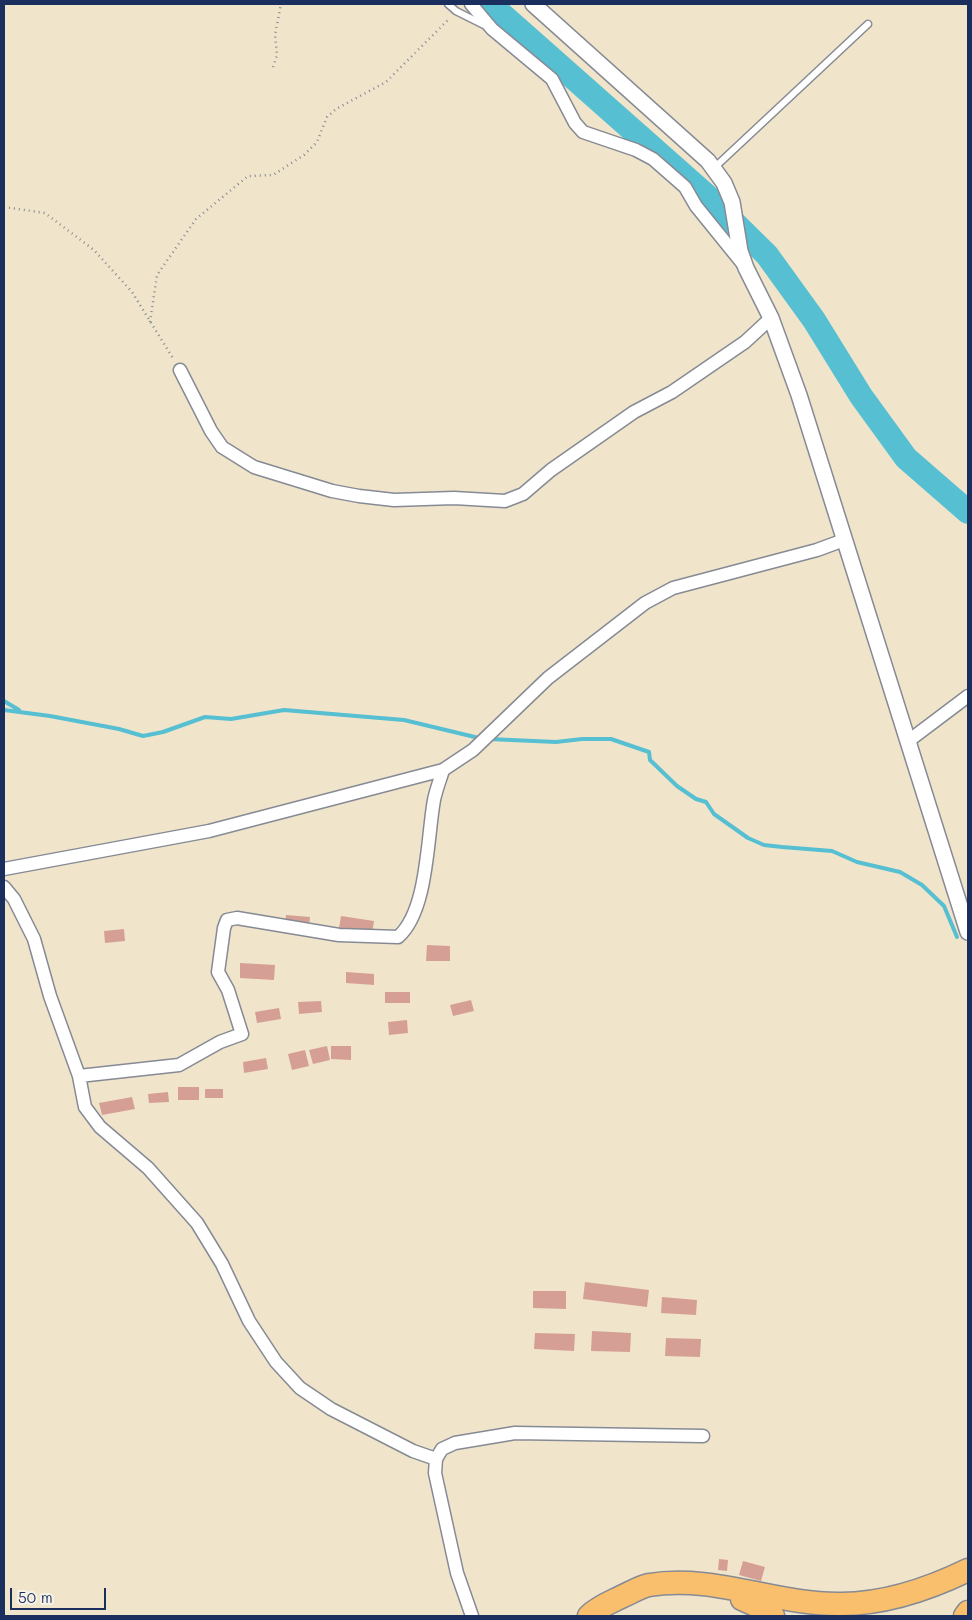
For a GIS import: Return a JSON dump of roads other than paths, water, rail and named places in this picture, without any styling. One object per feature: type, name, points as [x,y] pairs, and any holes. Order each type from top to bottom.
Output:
[{"type":"highway","points":[[589,1616],[597,1608],[647,1585],[692,1582],[800,1602],[842,1604],[885,1599],[929,1587],[968,1570]]},
{"type":"highway","points":[[602,1616],[624,1602],[649,1594],[679,1589],[710,1591],[736,1596],[762,1608],[773,1616]]},
{"type":"highway","points":[[965,1616],[968,1612]]},
{"type":"street","points":[[471,4],[492,29],[552,79],[575,123],[583,132],[636,150],[653,160],[685,188],[696,206],[746,268]]},
{"type":"street","points":[[539,6],[708,161],[724,183],[732,202],[737,234],[746,268],[770,318],[799,395],[906,742],[968,932]]},
{"type":"street","points":[[180,370],[211,431],[222,447],[254,467],[311,485],[359,496],[394,500],[454,498],[505,501],[524,494],[551,470],[634,412],[672,392],[744,342],[770,318]]},
{"type":"street","points":[[4,869],[209,831],[443,770],[473,750],[548,678],[646,603],[673,588],[818,550],[844,540]]},
{"type":"street","points":[[906,742],[968,696]]},
{"type":"street","points":[[79,1076],[179,1065],[220,1042],[242,1034],[228,990],[218,972],[224,928],[227,920],[237,918],[339,936],[398,937],[411,918],[426,870],[434,799],[443,770]]},
{"type":"street","points":[[4,887],[14,899],[34,939],[50,996],[79,1076],[85,1107],[92,1118],[148,1168],[197,1223],[222,1264],[249,1320],[286,1375],[300,1388],[331,1409],[413,1450],[436,1459]]},
{"type":"street","points":[[472,1616],[457,1573],[435,1473],[436,1459],[442,1449],[454,1443],[515,1433],[703,1436]]},
{"type":"lane","points":[[448,4],[456,11],[492,29]]},
{"type":"lane","points":[[713,169],[868,24]]},
{"type":"waterway","points":[[490,4],[707,196],[767,255],[814,320],[861,396],[906,458],[968,512]]},
{"type":"waterway","points":[[4,701],[19,710]]},
{"type":"waterway","points":[[4,710],[50,716],[119,729],[143,736],[163,732],[205,717],[231,719],[284,710],[404,720],[479,738]]},
{"type":"waterway","points":[[489,739],[556,742],[582,739],[611,739],[649,752],[650,760],[677,786],[696,799],[706,802],[714,814],[748,838],[764,845],[832,851],[857,862],[900,872],[922,885],[944,906],[957,937]]}]
